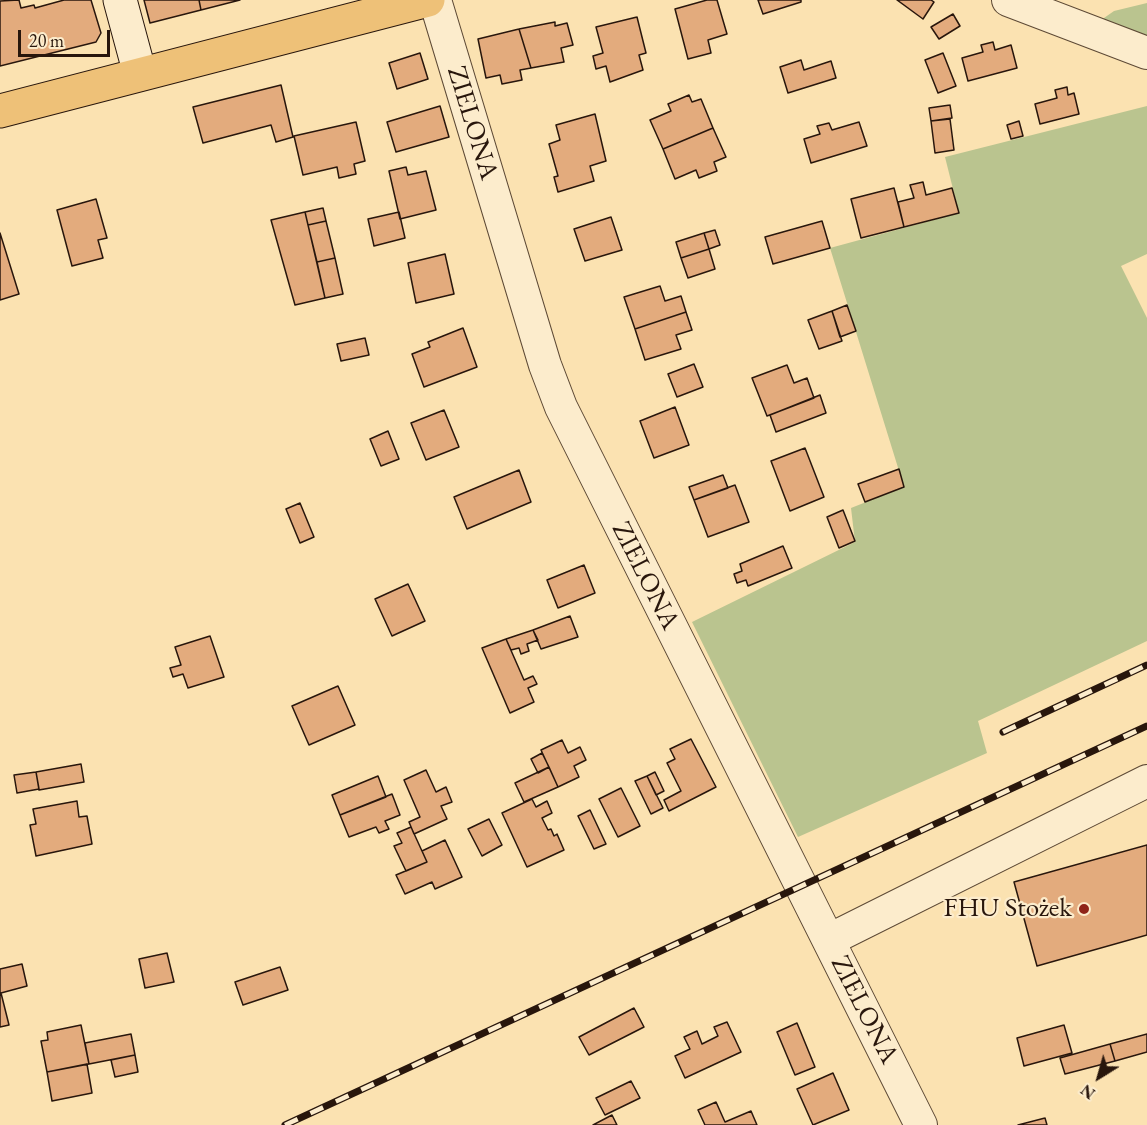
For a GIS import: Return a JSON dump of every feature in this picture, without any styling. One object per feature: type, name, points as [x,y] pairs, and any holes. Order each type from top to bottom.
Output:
[{"type":"main road","points":[[120,0],[140,74]]},
{"type":"main road","points":[[0,111],[428,0]]},
{"type":"street","name":"ZIELONA","points":[[435,0],[545,366],[561,408],[921,1125]]},
{"type":"street","points":[[1008,0],[1147,53]]},
{"type":"street","points":[[829,940],[1147,781]]},
{"type":"green space","points":[[1147,3],[1147,46],[1094,25],[1114,11]]},
{"type":"green space","points":[[1147,106],[1147,254],[1121,266],[1147,318],[1147,641],[978,721],[987,753],[798,837],[692,622],[855,542],[851,508],[904,487],[830,248],[959,213],[945,157]]},
{"type":"building","points":[[19,0],[21,8],[34,5],[35,8],[64,0],[91,0],[101,33],[96,42],[0,66],[0,1]]},
{"type":"building","points":[[144,0],[199,0],[201,10],[150,23]]},
{"type":"building","points":[[199,0],[240,0],[201,10]]},
{"type":"building","points":[[707,0],[717,0],[727,34],[708,40],[711,53],[688,59],[675,9]]},
{"type":"building","points":[[758,0],[801,0],[801,2],[763,14]]},
{"type":"building","points":[[897,0],[931,0],[934,2],[923,19]]},
{"type":"building","points":[[953,14],[960,26],[939,39],[931,27]]},
{"type":"building","points":[[637,17],[646,53],[639,55],[643,70],[610,82],[606,66],[596,69],[593,56],[603,53],[596,27]]},
{"type":"building","points":[[555,22],[555,26],[567,23],[573,45],[561,48],[564,62],[531,68],[519,29]]},
{"type":"building","points":[[519,29],[531,68],[520,70],[522,80],[502,84],[500,75],[486,78],[478,39]]},
{"type":"building","points":[[993,42],[995,50],[1011,45],[1017,68],[968,81],[962,58],[983,52],[981,45]]},
{"type":"building","points":[[420,53],[428,79],[397,89],[389,63]]},
{"type":"building","points":[[943,53],[956,86],[938,93],[925,60]]},
{"type":"building","points":[[801,60],[804,70],[831,61],[836,78],[788,93],[780,67]]},
{"type":"building","points":[[281,85],[293,137],[276,142],[271,125],[203,143],[193,107]]},
{"type":"building","points":[[1067,87],[1068,95],[1074,93],[1079,114],[1040,124],[1035,104],[1057,98],[1055,90]]},
{"type":"building","points":[[689,95],[692,102],[701,99],[713,128],[663,149],[650,120],[671,111],[668,104]]},
{"type":"building","points":[[950,105],[952,118],[931,121],[929,108]]},
{"type":"building","points":[[440,106],[449,137],[396,152],[387,122]]},
{"type":"building","points":[[595,114],[606,161],[590,166],[594,181],[558,192],[554,177],[558,176],[549,144],[560,140],[556,125]]},
{"type":"building","points":[[950,119],[954,150],[935,153],[931,121]]},
{"type":"building","points":[[1019,121],[1023,136],[1011,139],[1007,125]]},
{"type":"building","points":[[356,122],[365,161],[354,164],[356,174],[339,178],[337,167],[303,175],[294,136]]},
{"type":"building","points":[[859,122],[867,146],[811,163],[804,139],[820,134],[817,126],[829,123],[832,130]]},
{"type":"building","points":[[713,128],[726,157],[714,162],[717,171],[699,178],[696,170],[675,179],[663,149]]},
{"type":"building","points":[[406,167],[408,175],[426,171],[436,210],[400,219],[389,171]]},
{"type":"building","points":[[923,182],[926,195],[952,188],[959,213],[904,227],[898,202],[914,198],[910,185]]},
{"type":"building","points":[[894,188],[904,227],[861,238],[851,199]]},
{"type":"building","points":[[96,199],[107,238],[98,240],[103,258],[72,266],[57,210]]},
{"type":"building","points":[[323,208],[326,221],[308,225],[305,212]]},
{"type":"building","points":[[305,212],[325,298],[295,305],[271,220]]},
{"type":"building","points":[[399,212],[405,238],[374,246],[368,219]]},
{"type":"building","points":[[611,217],[622,250],[585,261],[574,229]]},
{"type":"building","points":[[326,221],[335,258],[317,262],[308,225]]},
{"type":"building","points":[[822,221],[830,248],[773,264],[765,237]]},
{"type":"building","points":[[715,230],[720,245],[709,249],[704,233]]},
{"type":"building","points":[[0,233],[19,294],[0,300]]},
{"type":"building","points":[[704,233],[709,249],[681,258],[676,242]]},
{"type":"building","points":[[709,249],[715,269],[688,278],[681,258]]},
{"type":"building","points":[[445,254],[454,294],[416,303],[408,263]]},
{"type":"building","points":[[335,258],[343,294],[325,298],[317,262]]},
{"type":"building","points":[[660,286],[665,301],[681,296],[686,312],[635,329],[624,297]]},
{"type":"building","points":[[847,305],[856,331],[840,337],[832,311]]},
{"type":"building","points":[[832,311],[842,341],[819,349],[808,320]]},
{"type":"building","points":[[686,312],[692,330],[676,335],[681,349],[645,360],[635,329]]},
{"type":"building","points":[[463,328],[477,367],[424,387],[412,354],[430,347],[428,342]]},
{"type":"building","points":[[365,338],[369,355],[341,361],[337,344]]},
{"type":"building","points":[[694,364],[703,387],[677,397],[668,374]]},
{"type":"building","points":[[787,365],[794,383],[807,378],[814,398],[767,416],[752,378]]},
{"type":"building","points":[[820,395],[826,413],[776,432],[770,415]]},
{"type":"building","points":[[675,407],[689,445],[654,458],[640,421]]},
{"type":"building","points":[[444,410],[459,447],[426,460],[411,423]]},
{"type":"building","points":[[388,431],[399,459],[381,466],[370,439]]},
{"type":"building","points":[[805,448],[824,497],[790,511],[771,461]]},
{"type":"building","points":[[899,469],[904,487],[865,502],[858,484]]},
{"type":"building","points":[[519,470],[531,502],[467,529],[454,497]]},
{"type":"building","points":[[723,475],[728,488],[694,500],[689,487]]},
{"type":"building","points":[[735,485],[749,522],[708,537],[694,500]]},
{"type":"building","points":[[300,503],[314,537],[300,543],[286,509]]},
{"type":"building","points":[[843,510],[855,541],[839,548],[827,517]]},
{"type":"building","points":[[783,546],[792,568],[748,586],[746,580],[737,583],[734,574],[742,571],[740,564]]},
{"type":"building","points":[[584,565],[595,593],[558,608],[547,580]]},
{"type":"building","points":[[408,584],[425,621],[392,636],[375,599]]},
{"type":"building","points":[[570,616],[578,637],[541,649],[533,630]]},
{"type":"building","points":[[533,630],[538,640],[527,644],[529,651],[521,654],[519,648],[511,650],[506,639]]},
{"type":"building","points":[[210,636],[224,677],[188,688],[183,674],[173,677],[170,668],[181,665],[175,647]]},
{"type":"building","points":[[506,639],[524,680],[533,676],[537,684],[528,688],[534,702],[510,713],[482,648]]},
{"type":"building","points":[[338,686],[355,725],[309,745],[292,706]]},
{"type":"building","points":[[691,739],[716,787],[669,811],[664,800],[681,791],[667,763],[675,759],[670,749]]},
{"type":"building","points":[[562,740],[568,753],[580,747],[586,760],[574,766],[579,777],[558,787],[541,750]]},
{"type":"building","points":[[542,753],[549,767],[538,773],[531,759]]},
{"type":"building","points":[[81,764],[84,782],[39,790],[36,772]]},
{"type":"building","points":[[549,767],[558,787],[524,802],[515,783]]},
{"type":"building","points":[[426,770],[436,792],[446,787],[452,802],[441,806],[447,819],[414,834],[409,822],[420,817],[404,780]]},
{"type":"building","points":[[36,772],[39,789],[17,793],[14,775]]},
{"type":"building","points":[[655,772],[664,791],[656,795],[647,776]]},
{"type":"building","points":[[378,776],[386,797],[340,815],[332,795]]},
{"type":"building","points":[[647,776],[663,808],[651,814],[635,781]]},
{"type":"building","points":[[621,788],[640,826],[618,837],[599,799]]},
{"type":"building","points":[[392,794],[400,815],[385,821],[389,829],[379,833],[376,827],[349,837],[340,815]]},
{"type":"building","points":[[532,799],[536,807],[547,801],[552,813],[542,818],[548,830],[551,829],[554,836],[557,834],[564,850],[527,867],[502,813]]},
{"type":"building","points":[[77,801],[79,817],[87,816],[92,844],[36,856],[30,825],[36,824],[33,809]]},
{"type":"building","points":[[590,810],[606,844],[594,849],[578,816]]},
{"type":"building","points":[[489,819],[502,845],[482,856],[468,829]]},
{"type":"building","points":[[411,827],[427,862],[406,871],[394,846],[402,843],[397,833]]},
{"type":"building","points":[[445,840],[462,877],[435,889],[432,882],[405,894],[396,875],[427,862],[422,851]]},
{"type":"building","name":"FHU Stożek","points":[[1147,845],[1147,935],[1037,966],[1014,882]]},
{"type":"building","points":[[167,953],[174,982],[145,988],[139,959]]},
{"type":"building","points":[[22,964],[27,986],[1,993],[9,1025],[0,1027],[0,969]]},
{"type":"building","points":[[280,967],[288,990],[243,1005],[235,982]]},
{"type":"building","points":[[634,1008],[644,1027],[589,1055],[579,1037]]},
{"type":"building","points":[[727,1022],[741,1052],[685,1078],[675,1056],[690,1049],[684,1037],[697,1031],[702,1044],[718,1036],[714,1027]]},
{"type":"building","points":[[797,1023],[815,1067],[795,1075],[777,1032]]},
{"type":"building","points":[[81,1025],[89,1064],[47,1072],[41,1041],[48,1040],[47,1032]]},
{"type":"building","points":[[1064,1025],[1072,1053],[1024,1066],[1017,1038]]},
{"type":"building","points":[[131,1034],[135,1055],[89,1064],[85,1043]]},
{"type":"building","points":[[1147,1034],[1147,1052],[1115,1061],[1110,1044]]},
{"type":"building","points":[[1110,1044],[1115,1061],[1065,1074],[1060,1058]]},
{"type":"building","points":[[135,1055],[138,1072],[115,1077],[111,1060]]},
{"type":"building","points":[[87,1064],[92,1093],[52,1101],[47,1072]]},
{"type":"building","points":[[833,1073],[849,1110],[813,1125],[797,1089]]},
{"type":"building","points":[[631,1081],[640,1098],[605,1115],[596,1098]]},
{"type":"building","points":[[716,1102],[725,1122],[751,1111],[757,1125],[705,1125],[698,1110]]},
{"type":"building","points":[[612,1115],[617,1125],[593,1125]]},
{"type":"building","points":[[1045,1118],[1047,1125],[1018,1125]]},
{"type":"railway","points":[[1003,732],[1147,665]]},
{"type":"railway","points":[[285,1125],[1147,726]]},
{"type":"place","name":"FHU Stożek","points":[[1084,909]]}]
